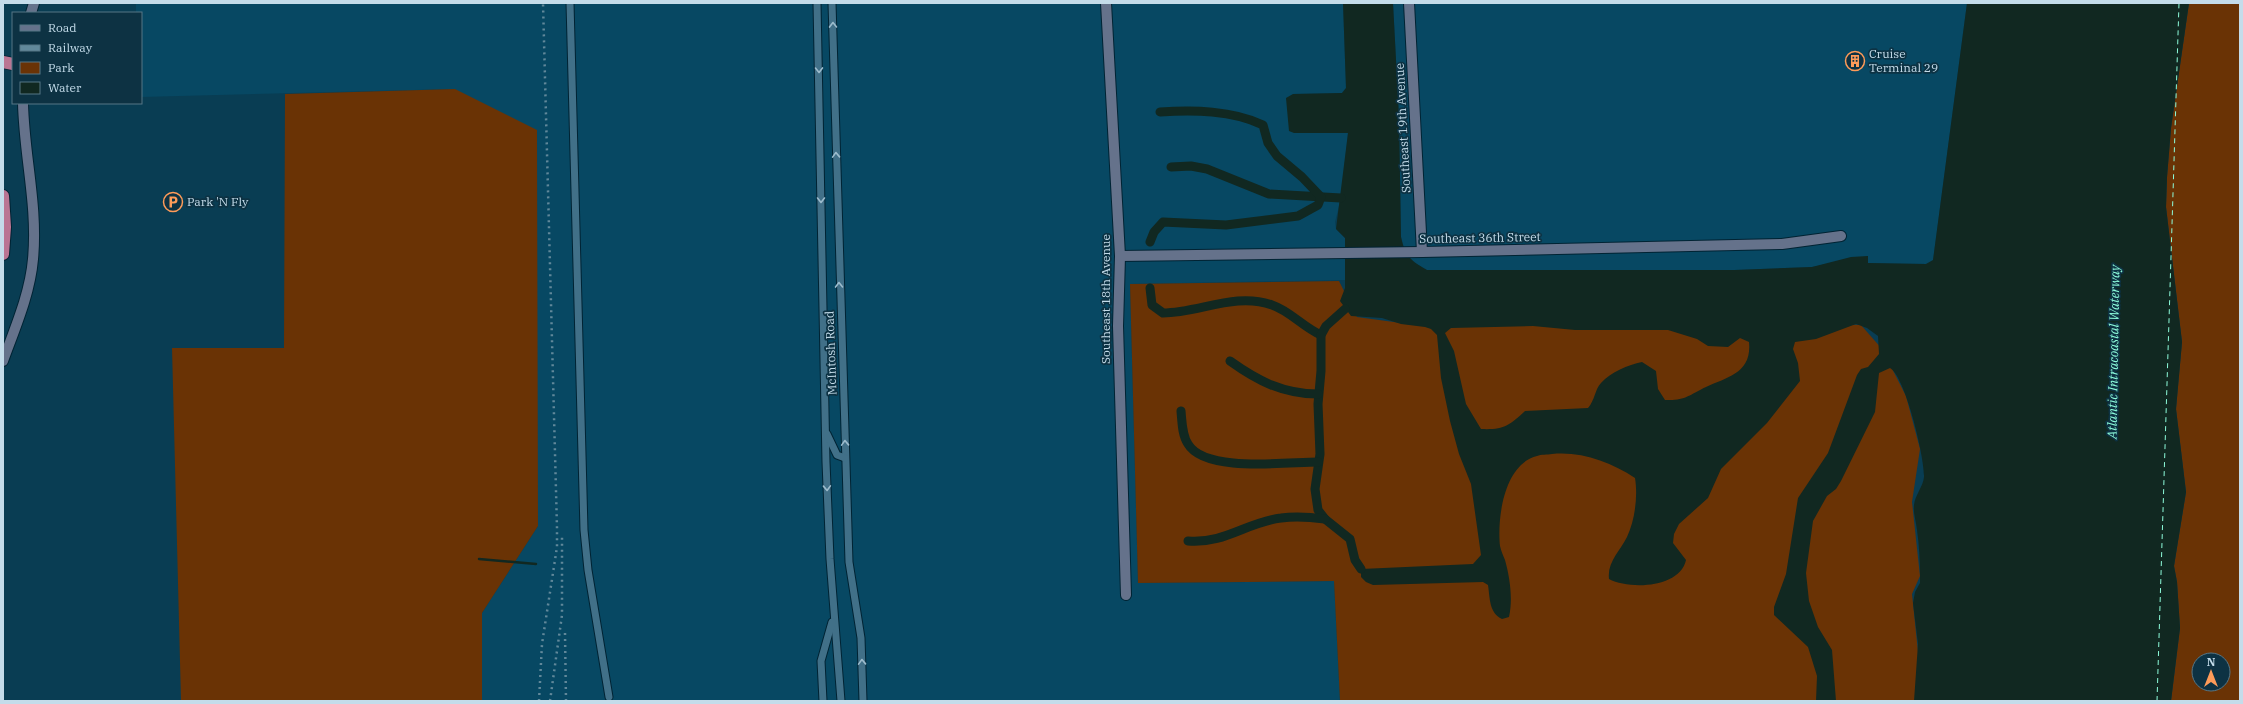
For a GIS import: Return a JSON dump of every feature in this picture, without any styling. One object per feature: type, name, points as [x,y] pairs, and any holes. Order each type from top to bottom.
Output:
[{"type":"highway","points":[[3,196],[5,227],[3,254]]},
{"type":"street","points":[[570,3],[584,530],[588,570],[609,697]]},
{"type":"street","name":"McIntosh Road","points":[[817,3],[825,430],[830,559],[840,701]]},
{"type":"street","name":"McIntosh Road","points":[[832,3],[848,562],[861,638],[863,701]]},
{"type":"street","name":"Southeast 18th Avenue","points":[[1106,3],[1120,256],[1118,326],[1126,595]]},
{"type":"street","name":"Southeast 19th Avenue","points":[[1409,3],[1422,252]]},
{"type":"street","points":[[3,361],[28,290],[33,259],[34,212],[22,104]]},
{"type":"street","name":"Southeast 36th Street","points":[[1120,256],[1422,252],[1782,244],[1841,236]]},
{"type":"street","points":[[825,430],[837,455],[845,458]]},
{"type":"street","name":"McIntosh Road","points":[[823,701],[822,661],[834,616]]},
{"type":"shaded area","points":[[136,3],[1343,3],[1346,88],[1342,93],[1293,94],[1294,133],[1348,133],[1341,198],[1335,222],[1336,229],[1345,238],[1345,280],[1130,284],[1138,583],[1334,581],[1340,701],[482,701],[482,613],[538,526],[455,89],[142,97],[142,12],[136,12]]},
{"type":"shaded area","points":[[1393,3],[1967,3],[1933,261],[1926,264],[1868,263],[1868,256],[1812,267],[1735,270],[1427,270],[1411,261],[1404,248],[1401,237],[1399,117]]},
{"type":"green space","points":[[2189,3],[2240,3],[2240,701],[2171,701],[2180,628],[2177,582],[2174,566],[2186,492],[2176,409],[2182,342],[2166,207],[2171,128]]},
{"type":"green space","points":[[455,89],[537,130],[538,526],[482,613],[482,701],[181,701],[172,348],[284,348],[285,94]]},
{"type":"green space","points":[[1339,281],[1357,317],[1416,325],[1776,322],[1861,325],[1882,349],[1906,396],[1920,449],[1912,502],[1920,576],[1912,594],[1920,671],[1915,701],[1340,701],[1334,581],[1138,583],[1130,284]]},
{"type":"water","name":"Atlantic Intracoastal Waterway","points":[[1343,3],[1393,3],[1399,117],[1401,237],[1404,249],[1413,261],[1427,270],[1735,270],[1812,267],[1851,257],[1868,256],[1868,263],[1926,264],[1933,260],[1967,3],[2189,3],[2171,128],[2166,207],[2182,342],[2176,409],[2186,492],[2174,566],[2177,582],[2180,628],[2171,701],[1914,701],[1918,644],[1913,603],[1915,592],[1920,583],[1920,558],[1914,508],[1924,477],[1918,436],[1908,401],[1896,374],[1890,368],[1879,373],[1875,412],[1841,481],[1836,489],[1827,496],[1813,521],[1806,573],[1809,601],[1818,627],[1832,650],[1836,701],[1816,701],[1817,676],[1808,647],[1774,615],[1774,607],[1786,574],[1798,498],[1828,453],[1857,375],[1861,369],[1868,367],[1879,354],[1878,336],[1867,328],[1856,324],[1816,339],[1795,342],[1793,349],[1798,363],[1800,381],[1767,423],[1721,469],[1708,498],[1679,524],[1674,534],[1673,543],[1686,560],[1682,569],[1665,581],[1653,584],[1629,585],[1609,579],[1610,567],[1627,537],[1634,516],[1636,500],[1635,478],[1616,467],[1595,459],[1574,454],[1563,454],[1540,455],[1526,461],[1517,470],[1510,481],[1505,494],[1499,534],[1501,551],[1505,560],[1510,581],[1511,603],[1509,617],[1502,619],[1492,609],[1488,585],[1483,582],[1373,585],[1366,582],[1361,577],[1361,569],[1473,564],[1481,555],[1471,484],[1459,454],[1441,378],[1437,335],[1431,329],[1425,327],[1401,324],[1382,318],[1351,316],[1340,301],[1345,288],[1345,238],[1336,229],[1348,133],[1294,133],[1289,131],[1286,98],[1293,94],[1342,93],[1346,88]],"holes":[[[1533,326],[1575,330],[1668,330],[1697,339],[1708,346],[1728,347],[1740,338],[1749,342],[1749,352],[1747,361],[1743,367],[1730,377],[1677,400],[1665,400],[1658,389],[1656,371],[1642,362],[1620,370],[1605,379],[1597,388],[1588,408],[1525,411],[1510,424],[1495,429],[1481,429],[1466,404],[1454,351],[1445,333],[1451,328]]]},
{"type":"waterway","points":[[1150,242],[1154,232],[1163,222],[1226,225],[1298,216],[1318,205],[1321,197],[1302,177],[1277,156],[1268,143],[1263,125],[1238,116],[1212,112],[1160,112]]},
{"type":"waterway","points":[[1171,167],[1191,166],[1207,169],[1269,194],[1341,198]]},
{"type":"waterway","points":[[1150,288],[1152,305],[1163,313],[1190,310],[1231,302],[1258,302],[1279,308],[1314,332],[1321,335]]},
{"type":"waterway","points":[[1345,309],[1326,326],[1321,335],[1321,371],[1318,404],[1320,454],[1315,489],[1318,510],[1325,519],[1350,539],[1355,560],[1361,569]]},
{"type":"waterway","points":[[1230,361],[1251,375],[1271,385],[1293,392],[1318,394]]},
{"type":"waterway","points":[[1181,411],[1183,433],[1188,444],[1197,453],[1211,459],[1248,464],[1318,462]]},
{"type":"waterway","points":[[1188,541],[1213,539],[1269,520],[1281,518],[1303,517],[1325,519]]},
{"type":"waterway","points":[[479,559],[536,564]]},
{"type":"ferry route","points":[[2157,701],[2179,3]]},
{"type":"railway","points":[[539,701],[542,644],[557,547],[543,3]]},
{"type":"railway","points":[[550,701],[562,615],[562,536]]},
{"type":"railway","points":[[565,633],[566,701]]},
{"type":"place","name":"Cruise Terminal 29","points":[[1855,61]]},
{"type":"place","name":"Park 'N Fly","points":[[173,202]]}]
